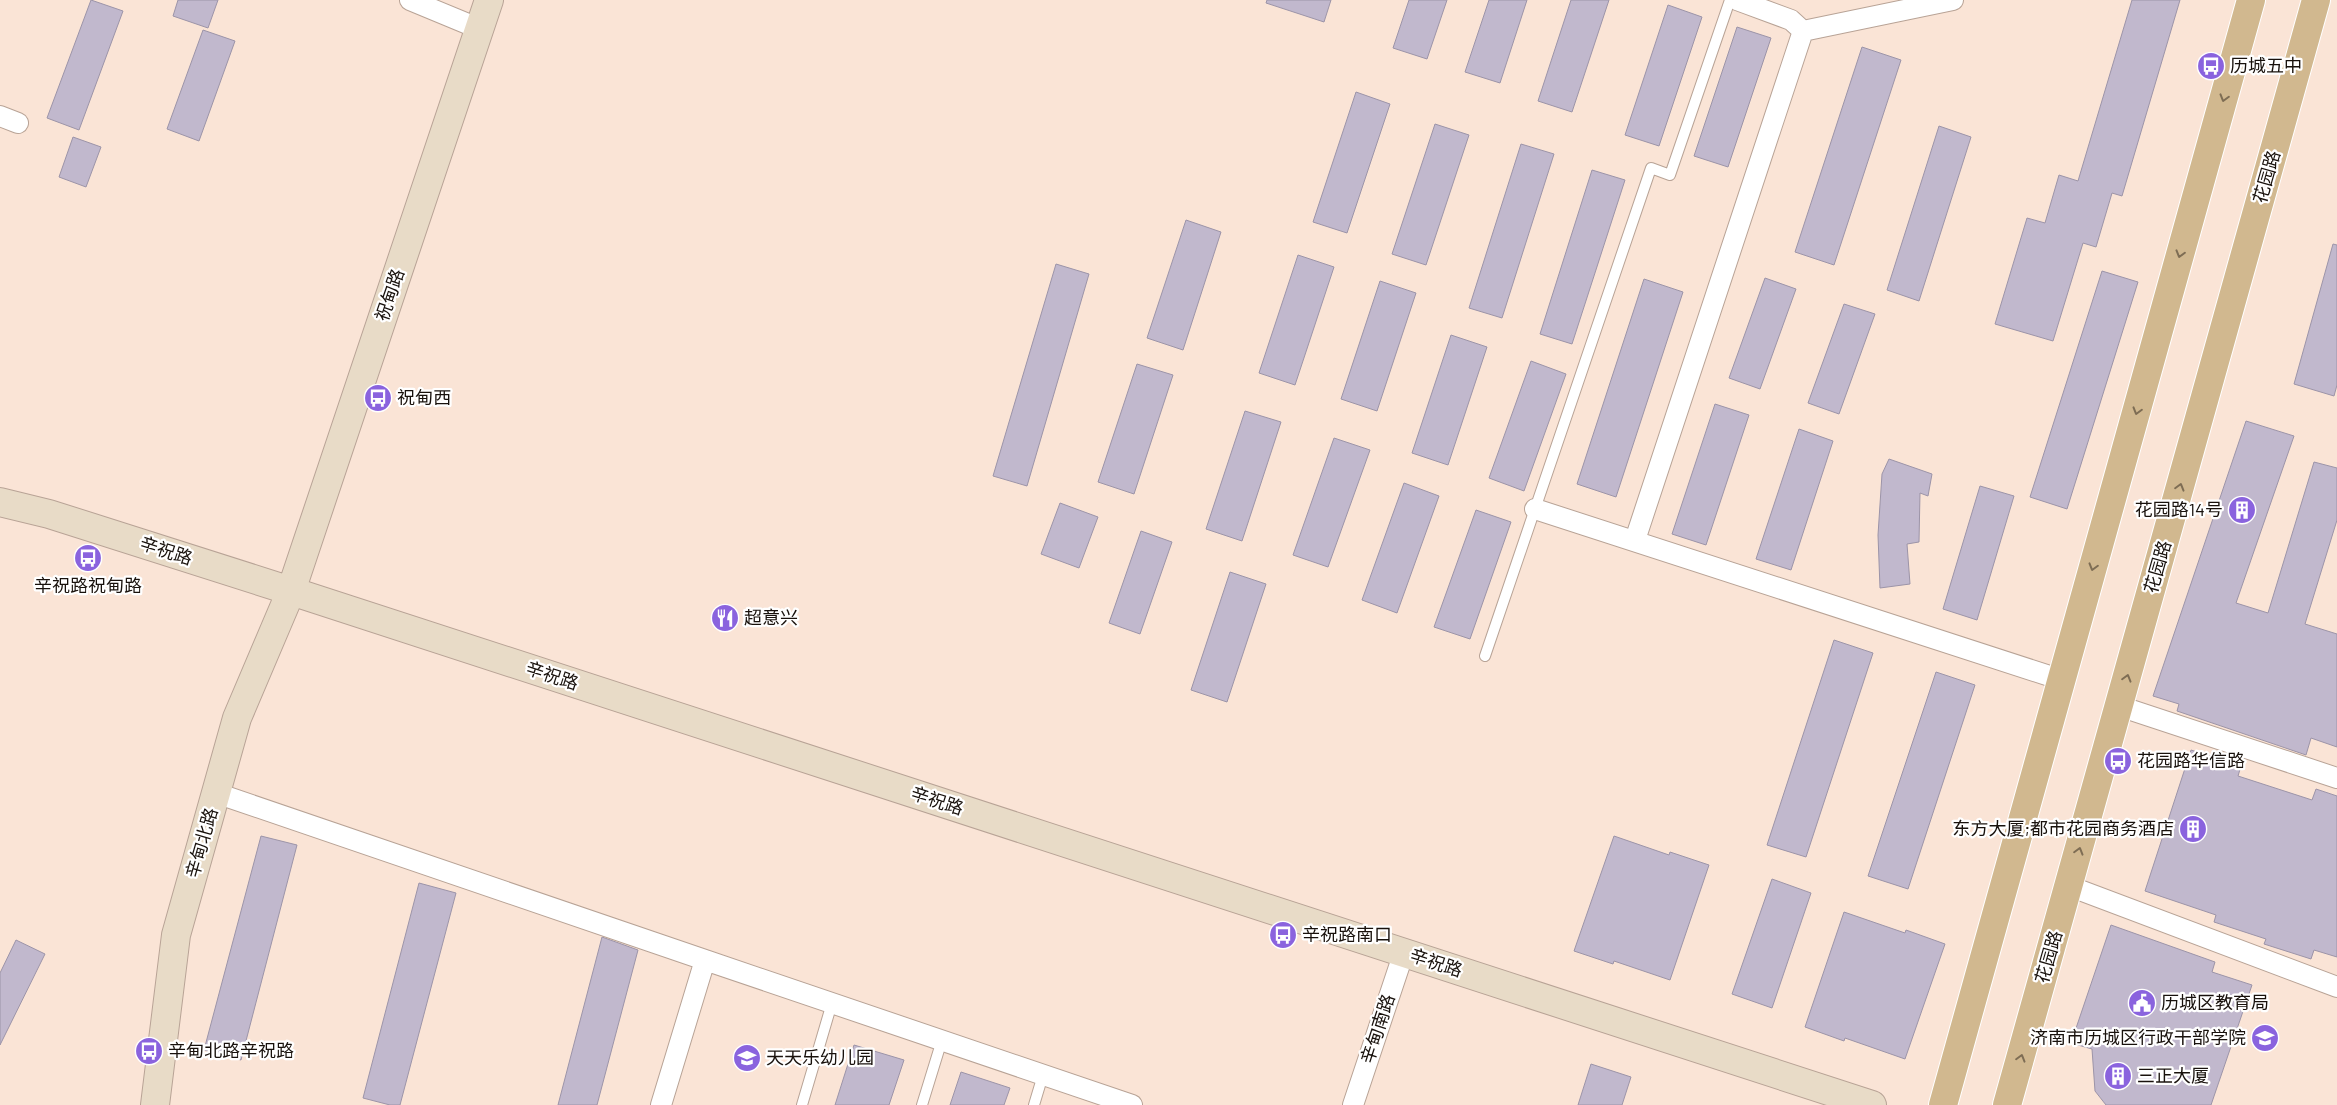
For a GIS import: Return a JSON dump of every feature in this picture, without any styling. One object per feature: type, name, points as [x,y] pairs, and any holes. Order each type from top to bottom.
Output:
[{"type":"main road","name":"祝甸路","points":[[291,591],[489,0]]},
{"type":"main road","points":[[1944,1105],[2251,0]]},
{"type":"main road","name":"花园路","points":[[2007,1105],[2316,0]]},
{"type":"main road","name":"辛祝路","points":[[0,502],[49,514],[291,591],[1872,1105]]},
{"type":"main road","name":"辛甸北路","points":[[155,1105],[176,935],[237,718],[291,591]]},
{"type":"street","points":[[410,0],[480,29]]},
{"type":"street","points":[[1737,0],[1791,20],[1803,31]]},
{"type":"street","points":[[1803,31],[1953,0]]},
{"type":"street","points":[[1635,540],[1803,31]]},
{"type":"street","points":[[1535,509],[2062,680]]},
{"type":"street","points":[[2119,706],[2337,778]]},
{"type":"street","points":[[216,793],[1132,1105]]},
{"type":"street","points":[[2069,886],[2337,987]]},
{"type":"street","name":"辛甸南路","points":[[1353,1105],[1404,952]]},
{"type":"street","points":[[661,1105],[705,960]]},
{"type":"lane","points":[[1485,656],[1651,168],[1670,175],[1730,0]]},
{"type":"lane","points":[[802,1105],[832,1003]]},
{"type":"lane","points":[[922,1105],[942,1040]]},
{"type":"lane","points":[[1034,1105],[1043,1075]]},
{"type":"building","points":[[91,0],[123,11],[79,130],[47,118]]},
{"type":"building","points":[[178,0],[218,0],[208,28],[173,16]]},
{"type":"building","points":[[1267,0],[1331,0],[1324,22],[1266,3]]},
{"type":"building","points":[[1409,0],[1447,0],[1427,59],[1393,48]]},
{"type":"building","points":[[1489,0],[1527,0],[1500,83],[1465,72]]},
{"type":"building","points":[[1571,0],[1609,0],[1572,112],[1538,101]]},
{"type":"building","points":[[2132,0],[2180,0],[2122,196],[2112,193],[2096,247],[2083,243],[2053,341],[1995,324],[2027,218],[2045,223],[2059,175],[2078,181]]},
{"type":"building","points":[[1668,5],[1702,17],[1659,146],[1625,135]]},
{"type":"building","points":[[1737,27],[1771,38],[1728,167],[1694,156]]},
{"type":"building","points":[[203,30],[235,41],[199,141],[167,129]]},
{"type":"building","points":[[1862,47],[1901,60],[1834,265],[1795,252]]},
{"type":"building","points":[[1356,92],[1390,104],[1347,233],[1313,222]]},
{"type":"building","points":[[1435,124],[1469,135],[1426,265],[1392,254]]},
{"type":"building","points":[[1939,126],[1971,137],[1919,301],[1887,290]]},
{"type":"building","points":[[73,137],[101,147],[86,187],[59,177]]},
{"type":"building","points":[[1521,144],[1554,154],[1502,318],[1469,308]]},
{"type":"building","points":[[1592,170],[1625,180],[1572,344],[1540,334]]},
{"type":"building","points":[[1186,220],[1221,232],[1183,350],[1147,338]]},
{"type":"building","points":[[2333,244],[2337,245],[2337,385],[2334,396],[2294,384]]},
{"type":"building","points":[[1298,255],[1334,267],[1295,385],[1259,373]]},
{"type":"building","points":[[1056,264],[1089,274],[1027,486],[993,476]]},
{"type":"building","points":[[2102,271],[2138,282],[2067,509],[2030,497]]},
{"type":"building","points":[[1765,278],[1796,289],[1760,389],[1729,378]]},
{"type":"building","points":[[1644,279],[1683,292],[1616,497],[1577,484]]},
{"type":"building","points":[[1380,281],[1416,293],[1377,411],[1341,399]]},
{"type":"building","points":[[1844,304],[1875,314],[1839,414],[1808,403]]},
{"type":"building","points":[[1451,335],[1487,347],[1448,465],[1412,453]]},
{"type":"building","points":[[1531,361],[1566,374],[1524,491],[1489,478]]},
{"type":"building","points":[[1137,364],[1173,375],[1134,494],[1098,482]]},
{"type":"building","points":[[1715,404],[1749,415],[1706,545],[1672,534]]},
{"type":"building","points":[[1245,411],[1281,422],[1242,541],[1206,529]]},
{"type":"building","points":[[2246,421],[2294,436],[2236,603],[2268,613],[2314,462],[2337,468],[2337,520],[2305,624],[2337,634],[2337,747],[2311,738],[2306,755],[2177,711],[2179,704],[2153,696]]},
{"type":"building","points":[[1799,429],[1833,441],[1791,570],[1756,559]]},
{"type":"building","points":[[1334,438],[1370,450],[1328,567],[1293,555]]},
{"type":"building","points":[[1889,459],[1932,474],[1928,496],[1920,493],[1919,542],[1907,544],[1910,584],[1880,588],[1878,535],[1882,474]]},
{"type":"building","points":[[1404,483],[1439,496],[1397,613],[1362,600]]},
{"type":"building","points":[[1980,486],[2014,496],[1977,620],[1943,609]]},
{"type":"building","points":[[1060,503],[1098,517],[1079,568],[1041,554]]},
{"type":"building","points":[[1476,510],[1511,522],[1470,639],[1434,627]]},
{"type":"building","points":[[1141,531],[1172,542],[1140,634],[1109,623]]},
{"type":"building","points":[[1230,572],[1266,584],[1227,702],[1191,690]]},
{"type":"building","points":[[1834,640],[1873,653],[1806,857],[1767,845]]},
{"type":"building","points":[[1936,672],[1975,685],[1908,889],[1868,876]]},
{"type":"building","points":[[2191,750],[2241,766],[2238,776],[2312,800],[2316,789],[2337,796],[2337,957],[2314,950],[2311,959],[2264,944],[2266,939],[2214,922],[2216,915],[2145,891]]},
{"type":"building","points":[[261,836],[297,845],[241,1060],[204,1050]]},
{"type":"building","points":[[1614,836],[1669,855],[1670,852],[1709,865],[1670,980],[1614,961],[1613,964],[1574,951]]},
{"type":"building","points":[[1772,879],[1811,893],[1772,1008],[1732,994]]},
{"type":"building","points":[[419,883],[456,893],[400,1105],[390,1105],[363,1098]]},
{"type":"building","points":[[1844,912],[1905,933],[1906,930],[1945,944],[1905,1059],[1845,1038],[1844,1041],[1805,1027]]},
{"type":"building","points":[[2111,925],[2215,962],[2212,972],[2252,985],[2211,1105],[2106,1105],[2095,1091],[2092,1049],[2071,1043]]},
{"type":"building","points":[[602,937],[638,950],[597,1105],[558,1105]]},
{"type":"building","points":[[16,940],[45,954],[0,1045],[0,973]]},
{"type":"building","points":[[854,1045],[904,1060],[889,1105],[835,1105]]},
{"type":"building","points":[[1591,1064],[1631,1077],[1622,1105],[1578,1105]]},
{"type":"building","points":[[961,1072],[1010,1088],[1004,1105],[950,1105]]},
{"type":"place","name":"历城五中","points":[[2211,66]]},
{"type":"place","name":"祝甸西","points":[[378,398]]},
{"type":"place","name":"花园路14号","points":[[2242,510]]},
{"type":"place","name":"辛祝路祝甸路","points":[[88,558]]},
{"type":"place","name":"超意兴","points":[[725,618]]},
{"type":"place","name":"花园路华信路","points":[[2118,761]]},
{"type":"place","name":"东方大厦;都市花园商务酒店","points":[[2193,829]]},
{"type":"place","name":"辛祝路南口","points":[[1283,935]]},
{"type":"place","name":"历城区教育局","points":[[2142,1003]]},
{"type":"place","name":"济南市历城区行政干部学院","points":[[2265,1038]]},
{"type":"place","name":"辛甸北路辛祝路","points":[[149,1051]]},
{"type":"place","name":"天天乐幼儿园","points":[[747,1058]]},
{"type":"place","name":"三正大厦","points":[[2118,1076]]}]
